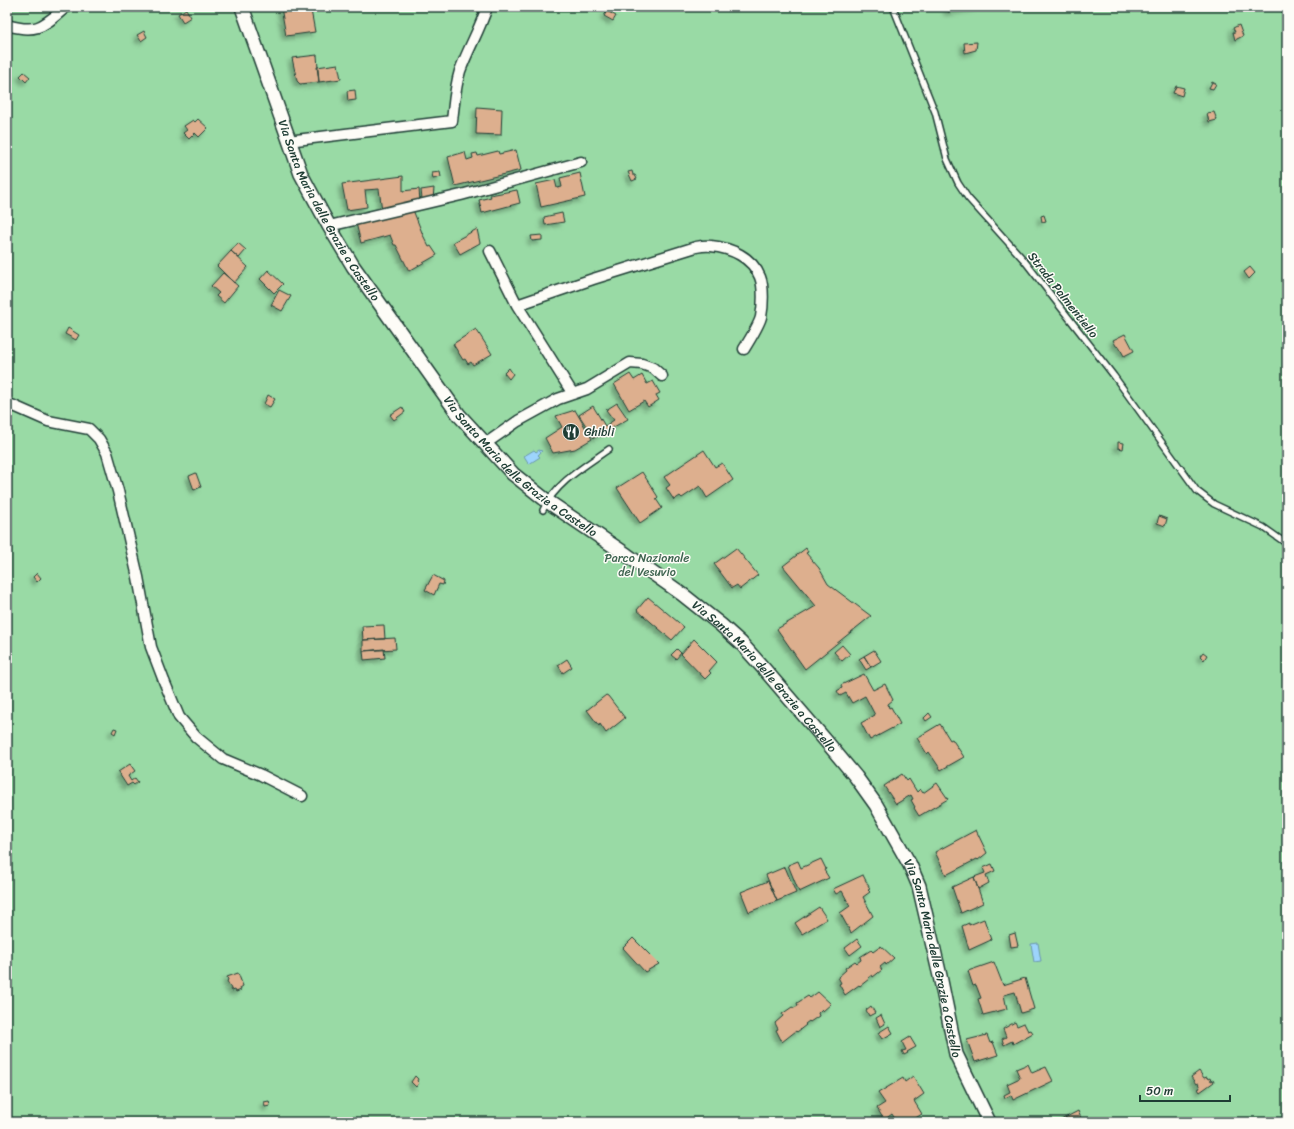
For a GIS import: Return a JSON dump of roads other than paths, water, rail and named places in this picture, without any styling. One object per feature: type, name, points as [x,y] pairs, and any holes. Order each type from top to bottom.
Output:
[{"type":"street","points":[[7,25],[20,29],[43,26],[66,7]]},
{"type":"street","name":"Via Santa Maria delle Grazie a Castello","points":[[242,7],[288,141],[301,174],[329,226],[353,266],[459,415],[513,474],[545,506],[627,555],[682,594],[741,643],[826,740],[876,805],[910,865],[918,886],[940,976],[956,1054],[989,1122]]},
{"type":"street","points":[[288,141],[452,121],[455,89],[460,71],[482,24],[487,7]]},
{"type":"street","points":[[329,226],[461,195],[581,162]]},
{"type":"street","points":[[516,305],[696,247],[710,245],[742,255],[752,265],[760,278],[763,296],[761,318],[744,350]]},
{"type":"street","points":[[490,251],[516,305],[573,394]]},
{"type":"street","points":[[485,444],[518,421],[558,399],[588,389],[630,363],[642,364],[653,368],[662,376]]},
{"type":"street","points":[[7,403],[48,421],[89,429],[99,439],[106,453],[118,491],[138,577],[151,647],[179,717],[196,737],[223,759],[261,775],[302,796]]},
{"type":"lane","name":"Strada Palmentiello","points":[[893,7],[935,112],[947,159],[958,183],[968,198],[1023,259],[1114,376],[1197,491],[1214,504],[1263,527],[1287,544]]},
{"type":"lane","points":[[545,506],[563,484],[577,471],[609,449]]},
{"type":"water","points":[[534,450],[536,452],[539,450],[542,451],[538,455],[540,457],[529,464],[524,456]]},
{"type":"water","points":[[1038,943],[1041,961],[1034,962],[1031,944]]},
{"type":"place","name":"Ghibli","points":[[571,432]]},
{"type":"park label","name":"Parco Nazionale del Vesuvio","points":[[647,565]]}]
